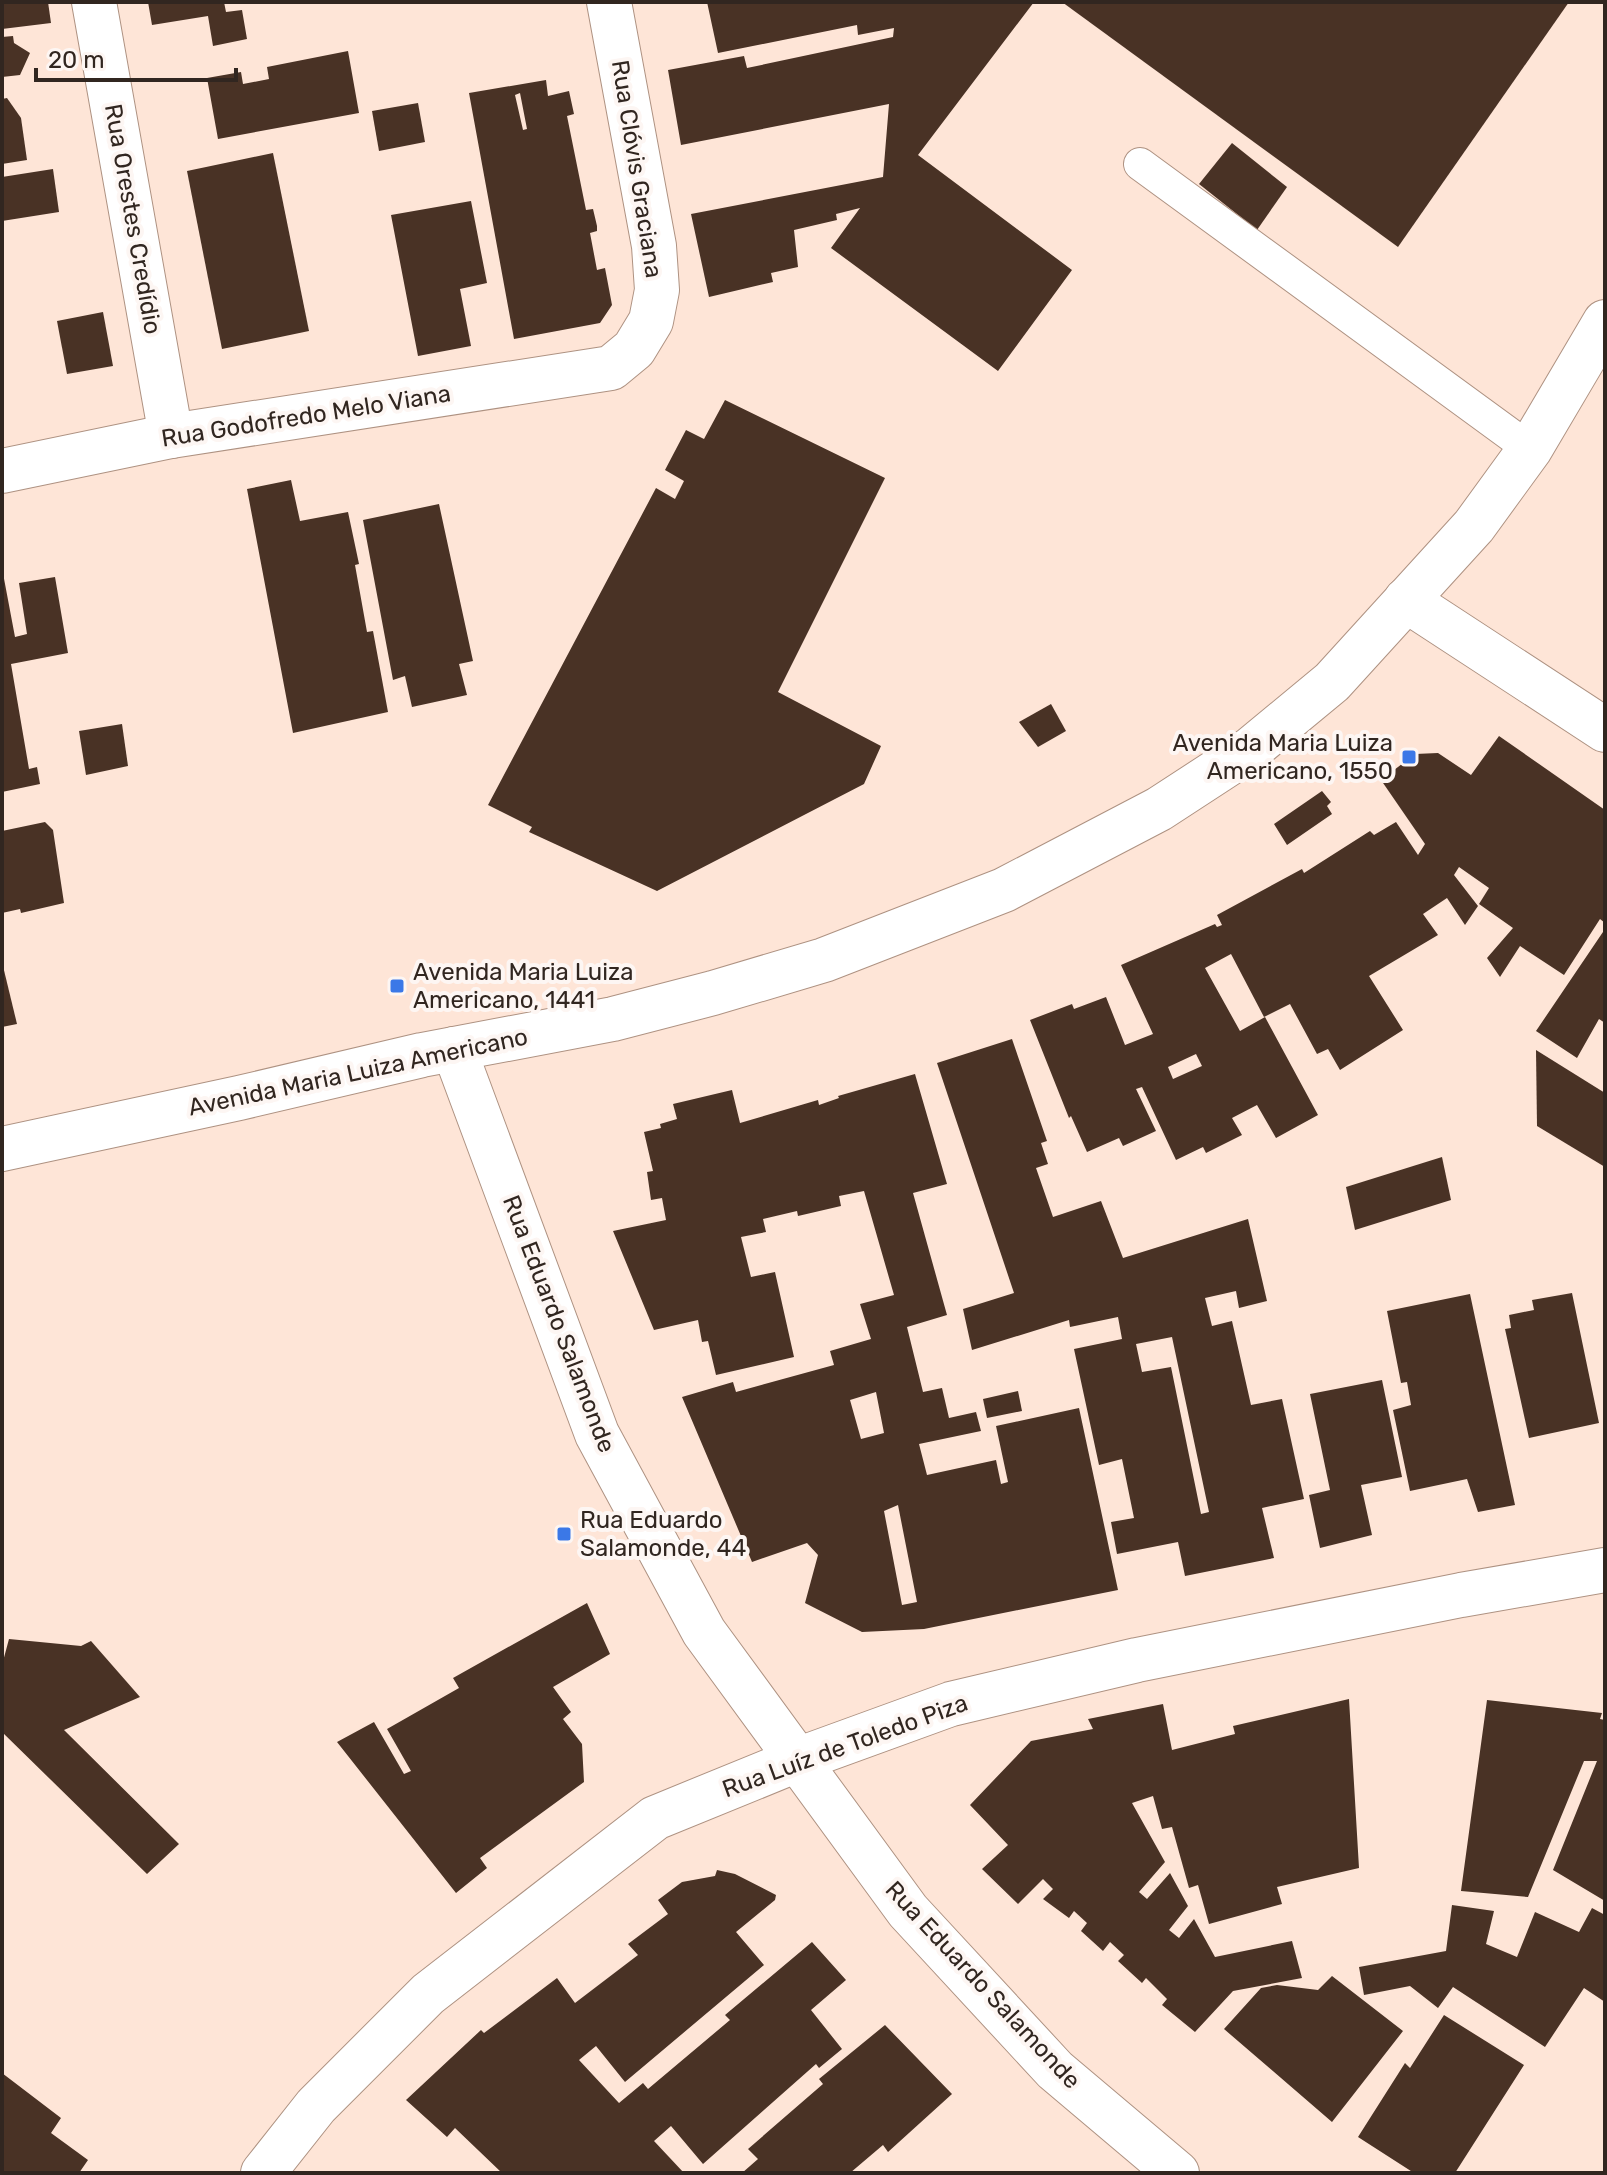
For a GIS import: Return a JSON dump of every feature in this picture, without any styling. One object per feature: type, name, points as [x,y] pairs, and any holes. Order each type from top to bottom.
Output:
[{"type":"street","name":"Rua Orestes Credídio","points":[[94,2],[171,436]]},
{"type":"street","name":"Rua Clóvis Graciana","points":[[609,2],[654,246],[657,290],[651,321],[634,349],[611,368]]},
{"type":"street","name":"Avenida Maria Luiza Americano","points":[[2,1149],[454,1049],[613,1019],[824,960],[1004,890],[1159,809],[1251,749],[1332,682],[1474,526],[1530,449],[1605,322]]},
{"type":"street","name":"Rua Godofredo Melo Viana","points":[[2,471],[171,436],[611,368]]},
{"type":"street","points":[[1406,600],[1605,730]]},
{"type":"street","name":"Rua Eduardo Salamonde","points":[[454,1049],[597,1434],[704,1632],[908,1911],[1055,2070],[1177,2173]]},
{"type":"street","name":"Rua Luíz de Toledo Piza","points":[[263,2173],[316,2106],[428,1994],[655,1818],[797,1760],[951,1704],[1137,1660],[1461,1595],[1605,1570]]},
{"type":"lane","points":[[1140,164],[1530,449]]},
{"type":"building","points":[[2,2],[48,2],[51,23],[2,29]]},
{"type":"building","points":[[148,2],[224,2],[226,12],[242,10],[247,39],[213,46],[208,16],[152,25]]},
{"type":"building","points":[[707,2],[1034,2],[918,155],[1072,270],[998,371],[831,248],[860,208],[836,214],[837,220],[794,230],[798,267],[771,273],[773,282],[709,297],[691,214],[883,177],[889,104],[681,145],[668,70],[744,56],[747,68],[893,37],[894,28],[858,35],[857,25],[718,53]]},
{"type":"building","points":[[1062,2],[1569,2],[1398,247]]},
{"type":"building","points":[[13,36],[14,43],[30,53],[20,75],[2,77],[2,37]]},
{"type":"building","points":[[348,51],[359,113],[218,139],[207,78],[241,72],[243,84],[269,79],[267,67]]},
{"type":"building","points":[[546,80],[548,96],[569,91],[574,114],[567,116],[586,210],[593,209],[597,226],[597,231],[590,233],[597,270],[605,268],[612,305],[600,323],[514,339],[469,93]],"holes":[[[520,93],[527,129],[523,130],[515,95]]]},
{"type":"building","points":[[7,98],[21,118],[27,160],[2,164],[2,99]]},
{"type":"building","points":[[418,103],[425,142],[379,151],[372,111]]},
{"type":"building","points":[[1232,143],[1287,187],[1257,230],[1199,184]]},
{"type":"building","points":[[273,153],[309,331],[222,349],[187,171]]},
{"type":"building","points":[[53,169],[59,212],[2,221],[2,177]]},
{"type":"building","points":[[471,201],[487,283],[460,289],[471,346],[418,356],[391,215]]},
{"type":"building","points":[[103,312],[113,366],[67,374],[57,321]]},
{"type":"building","points":[[725,400],[885,478],[778,692],[881,746],[864,784],[657,891],[529,832],[532,827],[488,805],[656,488],[675,499],[684,481],[665,470],[686,430],[704,439]]},
{"type":"building","points":[[291,480],[300,521],[348,512],[359,564],[355,565],[367,632],[373,631],[388,712],[293,733],[247,489]]},
{"type":"building","points":[[439,504],[473,661],[459,664],[467,695],[412,707],[405,676],[393,680],[363,520]]},
{"type":"building","points":[[2,568],[15,637],[27,634],[19,583],[55,577],[68,653],[11,664],[29,769],[37,767],[40,784],[2,792]]},
{"type":"building","points":[[1051,704],[1066,731],[1038,747],[1019,722]]},
{"type":"building","points":[[122,724],[128,766],[86,775],[79,731]]},
{"type":"building","points":[[1499,736],[1605,810],[1605,923],[1600,919],[1564,975],[1520,946],[1500,977],[1487,958],[1513,928],[1479,904],[1489,888],[1459,867],[1454,875],[1478,906],[1465,925],[1447,898],[1423,914],[1438,935],[1369,976],[1403,1030],[1340,1070],[1328,1049],[1317,1054],[1290,1004],[1264,1017],[1231,954],[1205,968],[1240,1031],[1265,1017],[1318,1115],[1276,1138],[1257,1105],[1232,1118],[1242,1135],[1206,1153],[1203,1147],[1176,1160],[1142,1087],[1136,1089],[1156,1131],[1123,1146],[1119,1138],[1087,1152],[1071,1116],[1069,1118],[1030,1020],[1072,1004],[1074,1009],[1106,997],[1125,1045],[1153,1034],[1121,965],[1215,924],[1217,927],[1222,925],[1217,915],[1302,869],[1304,873],[1370,831],[1374,835],[1396,822],[1418,855],[1425,844],[1381,780],[1415,754],[1438,753],[1471,775]],"holes":[[[1196,1054],[1202,1066],[1173,1079],[1168,1067]]]},
{"type":"building","points":[[1322,791],[1331,802],[1327,806],[1332,814],[1287,845],[1274,824]]},
{"type":"building","points":[[45,822],[53,830],[64,903],[21,913],[20,909],[2,913],[2,831]]},
{"type":"building","points":[[1605,929],[1605,1023],[1599,1019],[1577,1058],[1536,1031]]},
{"type":"building","points":[[2,962],[17,1024],[2,1027]]},
{"type":"building","points":[[1012,1039],[1047,1141],[1041,1143],[1048,1164],[1036,1168],[1053,1217],[1101,1201],[1123,1258],[1248,1219],[1267,1301],[1239,1308],[1236,1291],[1205,1298],[1212,1326],[1232,1321],[1251,1405],[1282,1399],[1304,1499],[1262,1508],[1274,1558],[1185,1576],[1178,1542],[1117,1554],[1111,1522],[1134,1518],[1122,1459],[1099,1465],[1074,1349],[1122,1339],[1118,1317],[1070,1327],[1069,1320],[972,1350],[963,1309],[1014,1293],[937,1063]],"holes":[[[1172,1337],[1209,1512],[1201,1514],[1171,1367],[1142,1372],[1136,1344]]]},
{"type":"building","points":[[1536,1050],[1605,1093],[1605,1167],[1537,1126]]},
{"type":"building","points":[[915,1074],[947,1184],[913,1193],[947,1315],[907,1327],[923,1392],[942,1388],[949,1418],[976,1412],[981,1431],[919,1444],[927,1475],[996,1460],[1001,1484],[1008,1482],[996,1426],[1079,1408],[1118,1590],[924,1629],[862,1632],[805,1603],[818,1555],[807,1543],[752,1562],[682,1397],[733,1382],[736,1392],[834,1365],[830,1351],[871,1339],[860,1304],[894,1295],[864,1191],[839,1196],[841,1206],[798,1216],[797,1211],[763,1219],[766,1232],[741,1237],[751,1277],[775,1272],[794,1357],[716,1375],[708,1341],[702,1342],[698,1320],[654,1330],[613,1231],[666,1220],[662,1198],[651,1200],[647,1172],[653,1171],[644,1132],[661,1128],[660,1124],[677,1119],[673,1104],[732,1090],[740,1123],[818,1100],[819,1105],[838,1096]],"holes":[[[876,1392],[884,1433],[861,1439],[850,1400]],[[898,1505],[917,1602],[902,1605],[884,1511]]]},
{"type":"building","points":[[1442,1157],[1451,1200],[1355,1230],[1346,1187]]},
{"type":"building","points":[[1572,1293],[1599,1423],[1529,1438],[1505,1329],[1511,1328],[1509,1315],[1534,1310],[1532,1300]]},
{"type":"building","points":[[1470,1294],[1515,1505],[1478,1512],[1467,1479],[1410,1491],[1393,1410],[1411,1405],[1407,1382],[1401,1383],[1387,1311]]},
{"type":"building","points":[[1382,1380],[1402,1477],[1361,1485],[1372,1535],[1320,1548],[1309,1495],[1330,1490],[1310,1394]]},
{"type":"building","points":[[1018,1391],[1022,1411],[987,1418],[983,1399]]},
{"type":"building","points":[[587,1603],[610,1654],[553,1687],[571,1712],[563,1719],[582,1744],[584,1782],[480,1858],[487,1868],[456,1893],[337,1742],[374,1722],[404,1774],[411,1771],[387,1729],[459,1688],[453,1678]]},
{"type":"building","points":[[9,1639],[81,1646],[91,1641],[140,1697],[64,1730],[179,1844],[147,1874],[2,1732],[2,1665]]},
{"type":"building","points":[[1349,1699],[1359,1868],[1277,1887],[1282,1904],[1209,1924],[1198,1885],[1189,1888],[1172,1827],[1162,1829],[1153,1796],[1132,1803],[1165,1862],[1139,1892],[1147,1899],[1170,1873],[1188,1906],[1169,1930],[1179,1938],[1194,1919],[1215,1957],[1292,1941],[1302,1978],[1233,1991],[1195,2032],[1162,2005],[1167,1999],[1146,1978],[1142,1983],[1118,1961],[1124,1955],[1110,1942],[1103,1951],[1081,1931],[1087,1923],[1074,1911],[1069,1918],[1043,1899],[1053,1889],[1043,1879],[1018,1904],[982,1869],[1008,1845],[970,1805],[1031,1741],[1093,1729],[1088,1719],[1163,1704],[1172,1750],[1235,1734],[1233,1726]]},
{"type":"building","points":[[1487,1700],[1602,1713],[1600,1719],[1605,1720],[1605,1901],[1553,1870],[1597,1761],[1584,1761],[1528,1897],[1461,1891]]},
{"type":"building","points":[[717,1870],[735,1874],[776,1895],[775,1900],[736,1932],[764,1965],[625,2082],[596,2046],[579,2060],[619,2103],[643,2083],[648,2089],[730,2020],[725,2015],[812,1942],[846,1980],[811,2010],[842,2049],[819,2068],[816,2064],[703,2164],[671,2126],[654,2141],[684,2173],[502,2173],[455,2128],[447,2137],[406,2100],[481,2030],[484,2033],[557,1978],[575,2003],[638,1955],[628,1944],[668,1914],[658,1900],[682,1882],[715,1876]]},
{"type":"building","points":[[1452,1905],[1494,1911],[1486,1944],[1517,1957],[1535,1912],[1579,1932],[1592,1908],[1605,1915],[1605,2002],[1584,1988],[1545,2047],[1453,1987],[1438,2008],[1410,1986],[1364,1995],[1359,1967],[1446,1951]]},
{"type":"building","points":[[1332,1976],[1403,2031],[1332,2122],[1224,2029],[1261,1988],[1277,1985],[1318,1990]]},
{"type":"building","points":[[1444,2015],[1524,2065],[1455,2173],[1414,2173],[1358,2137],[1405,2063],[1410,2068]]},
{"type":"building","points":[[885,2025],[952,2094],[888,2152],[883,2145],[850,2173],[742,2173],[758,2159],[748,2149],[823,2084],[819,2079]]},
{"type":"building","points":[[2,2073],[61,2118],[51,2133],[88,2160],[79,2173],[2,2173]]},
{"type":"place","name":"Avenida Maria Luiza Americano, 1550","points":[[1409,757]]},
{"type":"place","name":"Avenida Maria Luiza Americano, 1441","points":[[397,986]]},
{"type":"place","name":"Rua Eduardo Salamonde, 44","points":[[564,1534]]}]
